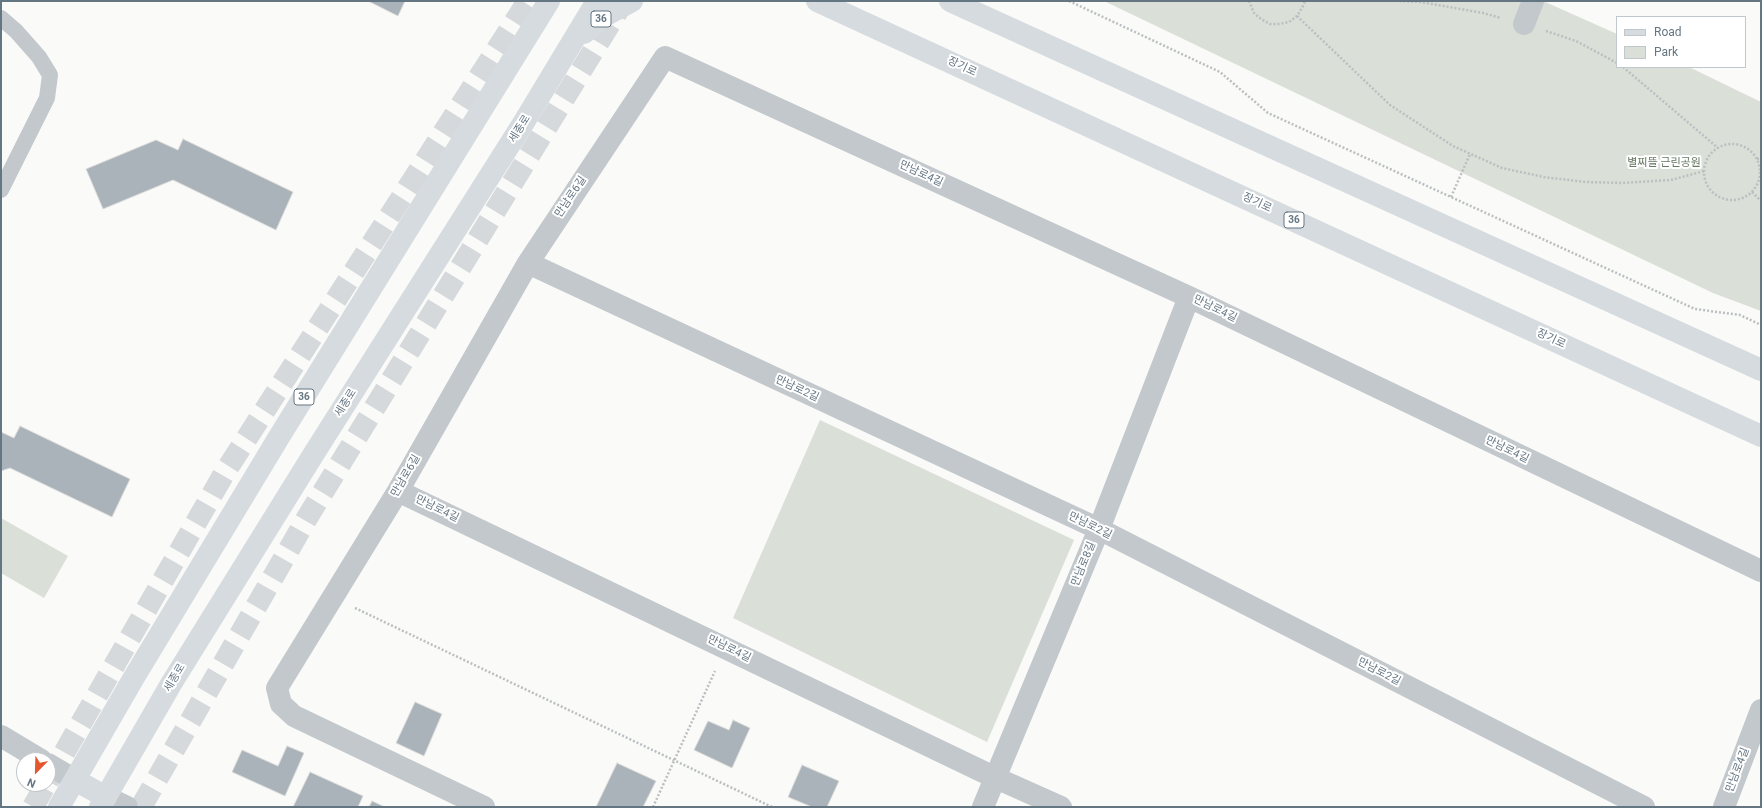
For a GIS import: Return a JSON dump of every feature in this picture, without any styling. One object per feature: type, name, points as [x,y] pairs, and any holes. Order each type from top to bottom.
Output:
[{"type":"main road","name":"세종로","points":[[103,802],[171,684],[313,455],[524,122],[597,1]]},
{"type":"main road","name":"36","points":[[572,42],[606,15],[632,1]]},
{"type":"main road","points":[[950,1],[1761,370]]},
{"type":"main road","name":"장기로","points":[[819,2],[1761,436]]},
{"type":"main road","name":"36","points":[[59,807],[279,437],[543,6]]},
{"type":"main road","points":[[75,780],[103,802]]},
{"type":"street","points":[[1524,24],[1534,1]]},
{"type":"street","name":"만남로6길","points":[[484,807],[294,716],[281,704],[277,688],[398,491],[528,263],[665,57]]},
{"type":"street","name":"만남로4길","points":[[665,57],[1189,297],[1761,572]]},
{"type":"street","name":"만남로2길","points":[[528,263],[1098,529],[1644,807]]},
{"type":"street","name":"만남로8길","points":[[983,807],[1098,529],[1189,297]]},
{"type":"street","name":"만남로4길","points":[[398,491],[996,778],[1061,807]]},
{"type":"street","name":"만남로4길","points":[[1724,807],[1761,710]]},
{"type":"street","points":[[1,736],[28,752]]},
{"type":"street","points":[[56,769],[75,780]]},
{"type":"street","points":[[103,802],[127,807]]},
{"type":"lane","points":[[1,18],[16,31],[39,56],[50,75],[47,98],[1,190]]},
{"type":"path","points":[[1069,1],[1220,72],[1268,113],[1695,309],[1740,315],[1761,325]]},
{"type":"path","points":[[1249,1],[1254,13],[1270,24],[1289,22],[1297,16],[1304,1]]},
{"type":"path","points":[[1297,16],[1390,106],[1453,146],[1502,168],[1544,177],[1585,182],[1623,183],[1671,180],[1704,171]]},
{"type":"path","points":[[1624,68],[1718,148]]},
{"type":"path","points":[[1726,145],[1744,147],[1757,159],[1760,168],[1760,177],[1752,192],[1745,197],[1735,200],[1726,199],[1717,196],[1707,185],[1704,171],[1706,162],[1711,153],[1718,148],[1726,145]]},
{"type":"path","points":[[1451,197],[1470,154]]},
{"type":"path","points":[[1757,159],[1761,158]]},
{"type":"path","points":[[1752,192],[1761,201]]},
{"type":"path","points":[[351,606],[772,807]]},
{"type":"path","points":[[652,807],[717,668]]},
{"type":"green space","name":"별찌뜰 근린공원","points":[[1104,1],[1543,1],[1616,34],[1616,68],[1691,68],[1761,102],[1761,311],[1713,293]]},
{"type":"green space","points":[[820,420],[1074,540],[987,742],[733,618]]},
{"type":"green space","points":[[1,518],[68,556],[44,598],[1,573]]},
{"type":"building","points":[[368,1],[405,1],[398,16]]},
{"type":"building","points":[[183,139],[293,192],[276,230],[173,180],[103,209],[86,169],[156,140],[178,150]]},
{"type":"building","points":[[20,426],[130,479],[112,517],[10,468],[1,471],[1,432],[14,438]]},
{"type":"building","points":[[415,702],[442,714],[424,756],[396,743]]},
{"type":"building","points":[[733,720],[750,728],[732,768],[694,750],[708,721],[729,730]]},
{"type":"building","points":[[287,746],[304,753],[285,796],[232,772],[242,750],[278,766]]},
{"type":"building","points":[[617,763],[656,781],[643,807],[596,807]]},
{"type":"building","points":[[802,765],[839,781],[827,807],[812,807],[788,797]]},
{"type":"building","points":[[310,772],[363,796],[358,807],[293,807]]},
{"type":"building","points":[[372,801],[385,807],[369,807]]},
{"type":"tunnel","points":[[56,767],[225,472],[528,1]]},
{"type":"tunnel","points":[[141,807],[307,518],[622,4]]},
{"type":"tunnel","points":[[33,807],[41,792]]}]
